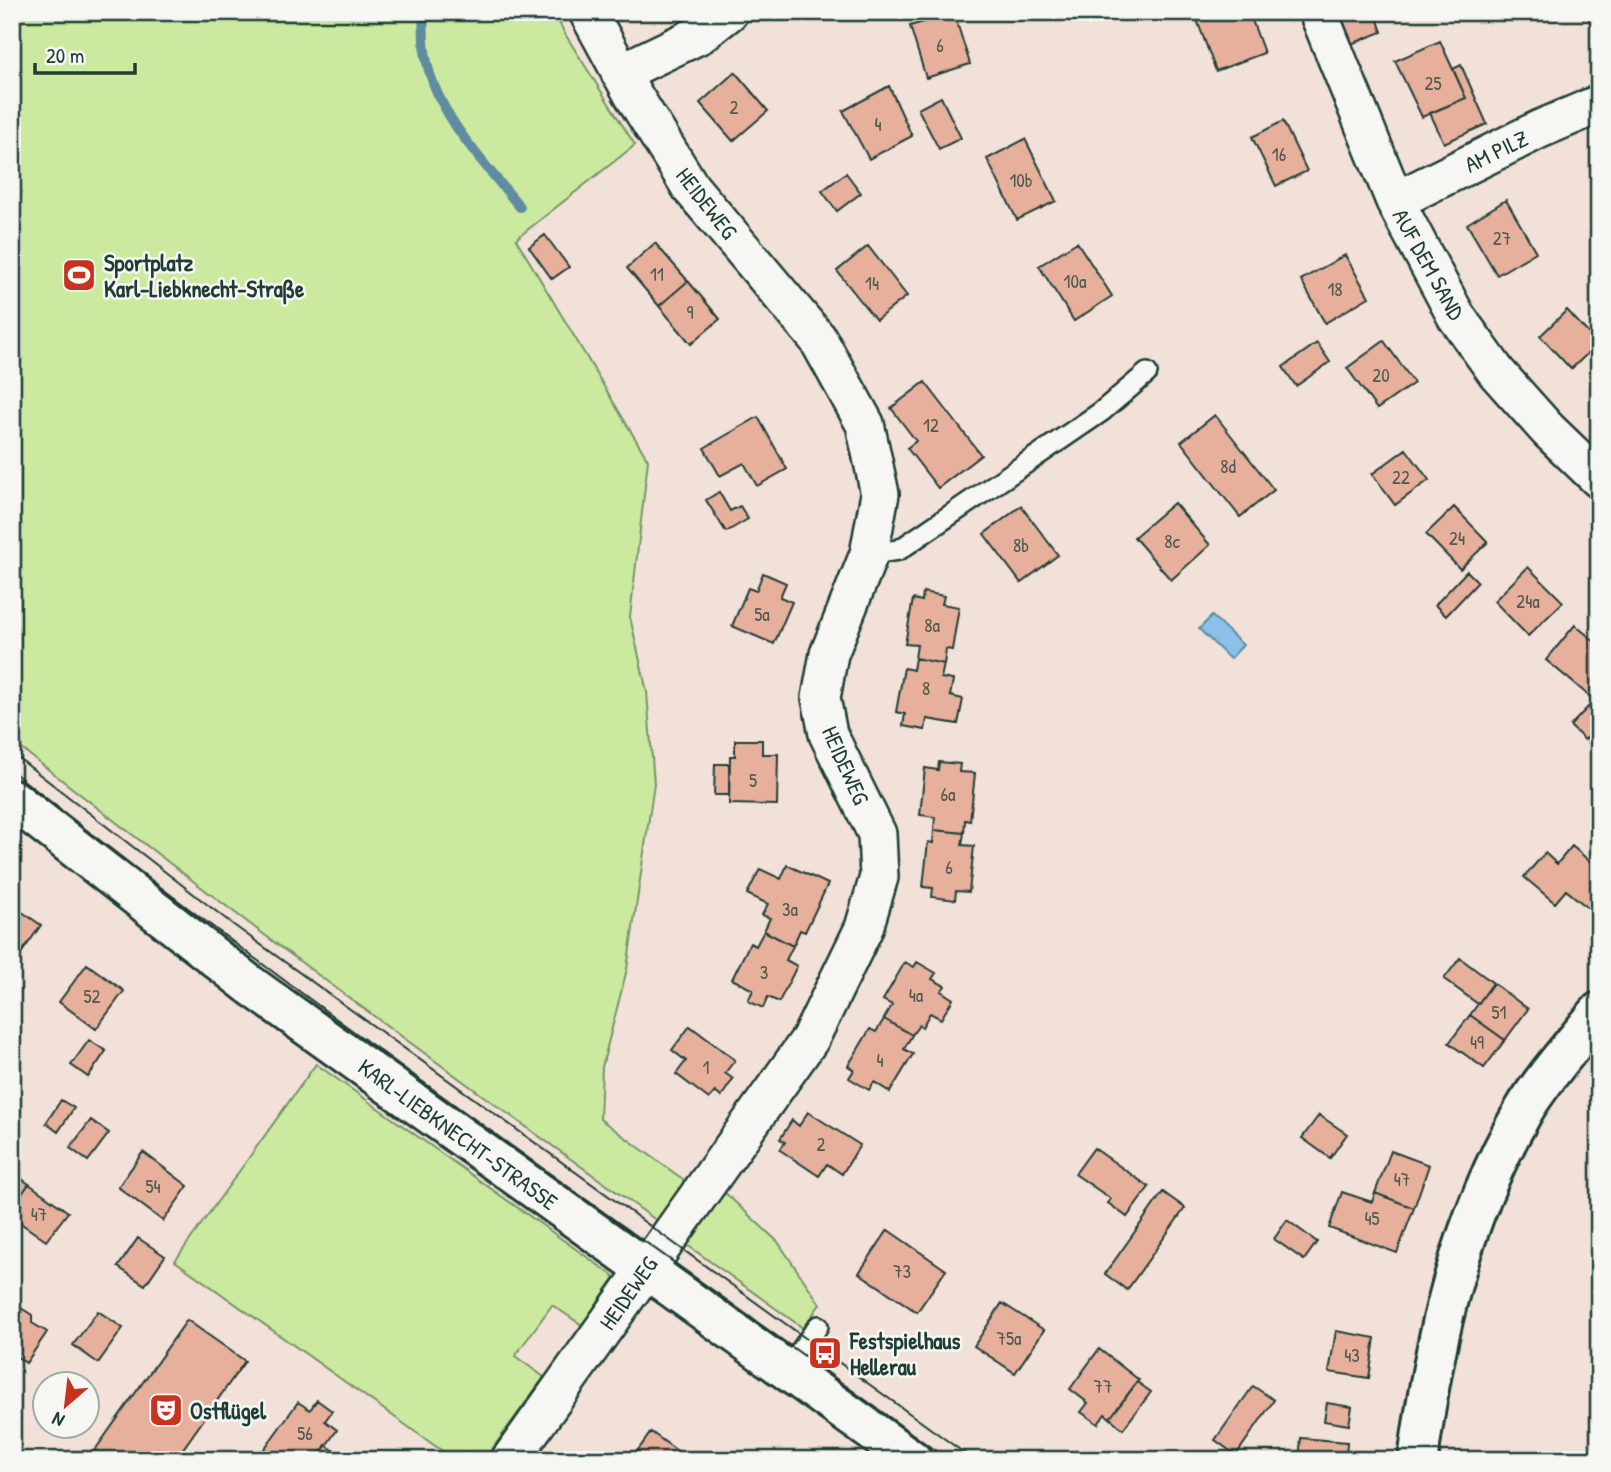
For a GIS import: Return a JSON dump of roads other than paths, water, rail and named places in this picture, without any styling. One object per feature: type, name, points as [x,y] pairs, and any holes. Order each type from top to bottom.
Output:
[{"type":"street","name":"HEIDEWEG","points":[[510,1460],[810,1039],[864,928],[879,877],[877,834],[828,734],[821,698],[829,654],[869,554],[880,494],[865,424],[818,339],[691,188],[620,73],[588,12]]},
{"type":"street","points":[[620,73],[701,34],[729,12]]},
{"type":"street","name":"AUF DEM SAND","points":[[1318,12],[1395,201],[1456,316],[1497,373],[1548,430],[1599,479]]},
{"type":"street","name":"AM PILZ","points":[[1395,201],[1540,129],[1599,104]]},
{"type":"street","name":"KARL-LIEBKNECHT-STRASSE","points":[[12,799],[250,985],[912,1460]]},
{"type":"street","points":[[1418,1460],[1427,1392],[1445,1304],[1475,1208],[1525,1109],[1599,1012]]},
{"type":"lane","points":[[869,554],[900,550],[1101,412],[1147,373]]},
{"type":"lane","points":[[787,1370],[818,1326]]},
{"type":"water","points":[[1212,616],[1243,645],[1230,659],[1199,629]]},
{"type":"waterway","points":[[423,12],[425,51],[438,94],[462,135],[520,207]]},
{"type":"tram line","points":[[12,753],[235,926],[974,1460]]},
{"type":"tram line","points":[[12,771],[126,861],[358,1035],[948,1460]]},
{"type":"place","name":"Sportplatz Karl-Liebknecht-Straße","points":[[79,275]]},
{"type":"place","name":"Festspielhaus Hellerau","points":[[825,1353]]},
{"type":"place","name":"Ostflügel","points":[[166,1410]]}]
